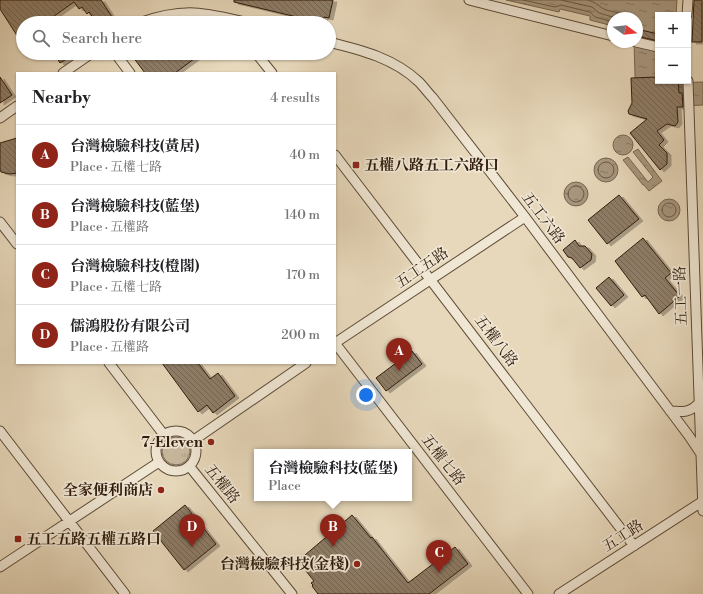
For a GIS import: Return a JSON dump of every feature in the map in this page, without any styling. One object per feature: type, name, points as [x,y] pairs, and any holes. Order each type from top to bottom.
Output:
[{"type":"street","points":[[469,0],[607,34]]},
{"type":"street","points":[[688,0],[688,12]]},
{"type":"street","points":[[160,16],[174,13],[193,12],[217,16]]},
{"type":"street","name":"五工六路","points":[[336,44],[382,57],[419,81],[525,217],[670,411],[700,454]]},
{"type":"street","points":[[643,44],[655,46]]},
{"type":"street","points":[[64,72],[82,60]]},
{"type":"street","points":[[120,60],[129,72]]},
{"type":"street","points":[[262,60],[271,72]]},
{"type":"street","name":"五工一路","points":[[688,84],[703,511]]},
{"type":"street","points":[[0,118],[16,107]]},
{"type":"street","name":"五權八路","points":[[336,156],[634,546]]},
{"type":"street","name":"五工五路","points":[[336,342],[525,217]]},
{"type":"street","points":[[0,222],[16,243]]},
{"type":"street","name":"五權七路","points":[[336,344],[528,594]]},
{"type":"street","points":[[110,364],[164,434]]},
{"type":"street","points":[[194,440],[305,364]]},
{"type":"street","points":[[670,411],[687,412],[694,408],[699,402]]},
{"type":"street","points":[[180,430],[186,432],[194,440],[196,445],[196,457],[190,467],[179,472],[168,470],[159,462],[156,450],[160,439],[164,434],[180,430]]},
{"type":"street","points":[[0,431],[125,594]]},
{"type":"street","points":[[0,568],[159,462]]},
{"type":"street","name":"五權路","points":[[190,467],[292,594]]},
{"type":"street","name":"五工路","points":[[559,594],[702,501]]},
{"type":"green space","points":[[176,437],[186,441],[190,451],[186,461],[176,465],[166,461],[162,451],[166,441]]},
{"type":"water","points":[[506,0],[677,0],[676,12],[655,12],[655,84],[691,84],[691,82],[703,82],[703,105],[636,108],[634,48],[643,48],[643,12],[607,12],[607,24],[590,20],[590,16],[560,9],[559,12]]},
{"type":"water","points":[[623,135],[630,138],[633,145],[630,152],[623,155],[616,152],[613,145],[616,138]]},
{"type":"water","points":[[638,149],[662,181],[649,191],[623,160],[628,157],[648,182],[653,177],[633,152]]},
{"type":"water","points":[[606,158],[614,162],[618,170],[614,178],[606,182],[598,178],[594,170],[598,162]]},
{"type":"water","points":[[576,182],[585,185],[588,194],[585,203],[576,206],[567,203],[564,194],[567,185]]},
{"type":"water","points":[[669,199],[677,202],[680,210],[677,218],[669,221],[661,218],[658,210],[661,202]]},
{"type":"building","points":[[0,0],[101,0],[111,16],[92,16],[89,12],[87,14],[82,7],[79,9],[74,2],[54,16],[16,16],[16,34],[0,9]]},
{"type":"building","points":[[234,0],[333,0],[329,16],[293,16],[234,2]]},
{"type":"building","points":[[694,0],[702,0],[702,42],[692,42]]},
{"type":"building","points":[[643,30],[655,33],[655,40],[643,37]]},
{"type":"building","points":[[58,60],[65,60],[60,63]]},
{"type":"building","points":[[135,60],[193,60],[176,72],[144,72]]},
{"type":"building","points":[[0,77],[12,95],[0,103]]},
{"type":"building","points":[[655,77],[655,84],[678,84],[679,93],[682,93],[683,107],[677,107],[678,122],[675,126],[667,124],[657,131],[664,140],[659,145],[667,153],[667,164],[660,170],[630,133],[647,119],[629,114],[628,111],[632,103],[631,78]]},
{"type":"building","points":[[16,138],[16,173],[10,174],[1,172],[0,143]]},
{"type":"building","points":[[619,195],[639,219],[607,244],[588,220]]},
{"type":"building","points":[[643,238],[671,273],[665,278],[680,296],[659,314],[645,295],[642,297],[615,261]]},
{"type":"building","points":[[575,240],[579,246],[585,246],[592,254],[591,260],[580,268],[563,250]]},
{"type":"building","points":[[609,277],[624,295],[611,306],[596,288]]},
{"type":"building","points":[[412,351],[422,364],[386,391],[376,378]]},
{"type":"building","points":[[163,364],[199,364],[210,379],[218,373],[235,396],[213,413],[207,405],[198,412]]},
{"type":"building","points":[[185,505],[216,544],[184,570],[153,531]]},
{"type":"building","points":[[352,515],[371,538],[372,537],[408,583],[455,547],[468,564],[429,594],[318,594],[311,583],[314,581],[298,561]]},
{"type":"place","name":"五權八路五工六路口","points":[[356,165]]},
{"type":"place","name":"台灣檢驗科技(黃居)","points":[[399,371]]},
{"type":"place","name":"7-Eleven","points":[[211,442]]},
{"type":"place","name":"全家便利商店","points":[[161,490]]},
{"type":"place","name":"五工五路五權五路口","points":[[18,539]]},
{"type":"place","name":"儒鴻股份有限公司","points":[[192,547]]},
{"type":"place","name":"台灣檢驗科技(藍堡)","points":[[333,547]]},
{"type":"place","name":"台灣檢驗科技(金棧)","points":[[357,564]]},
{"type":"place","name":"台灣檢驗科技(橙閣)","points":[[439,573]]}]
